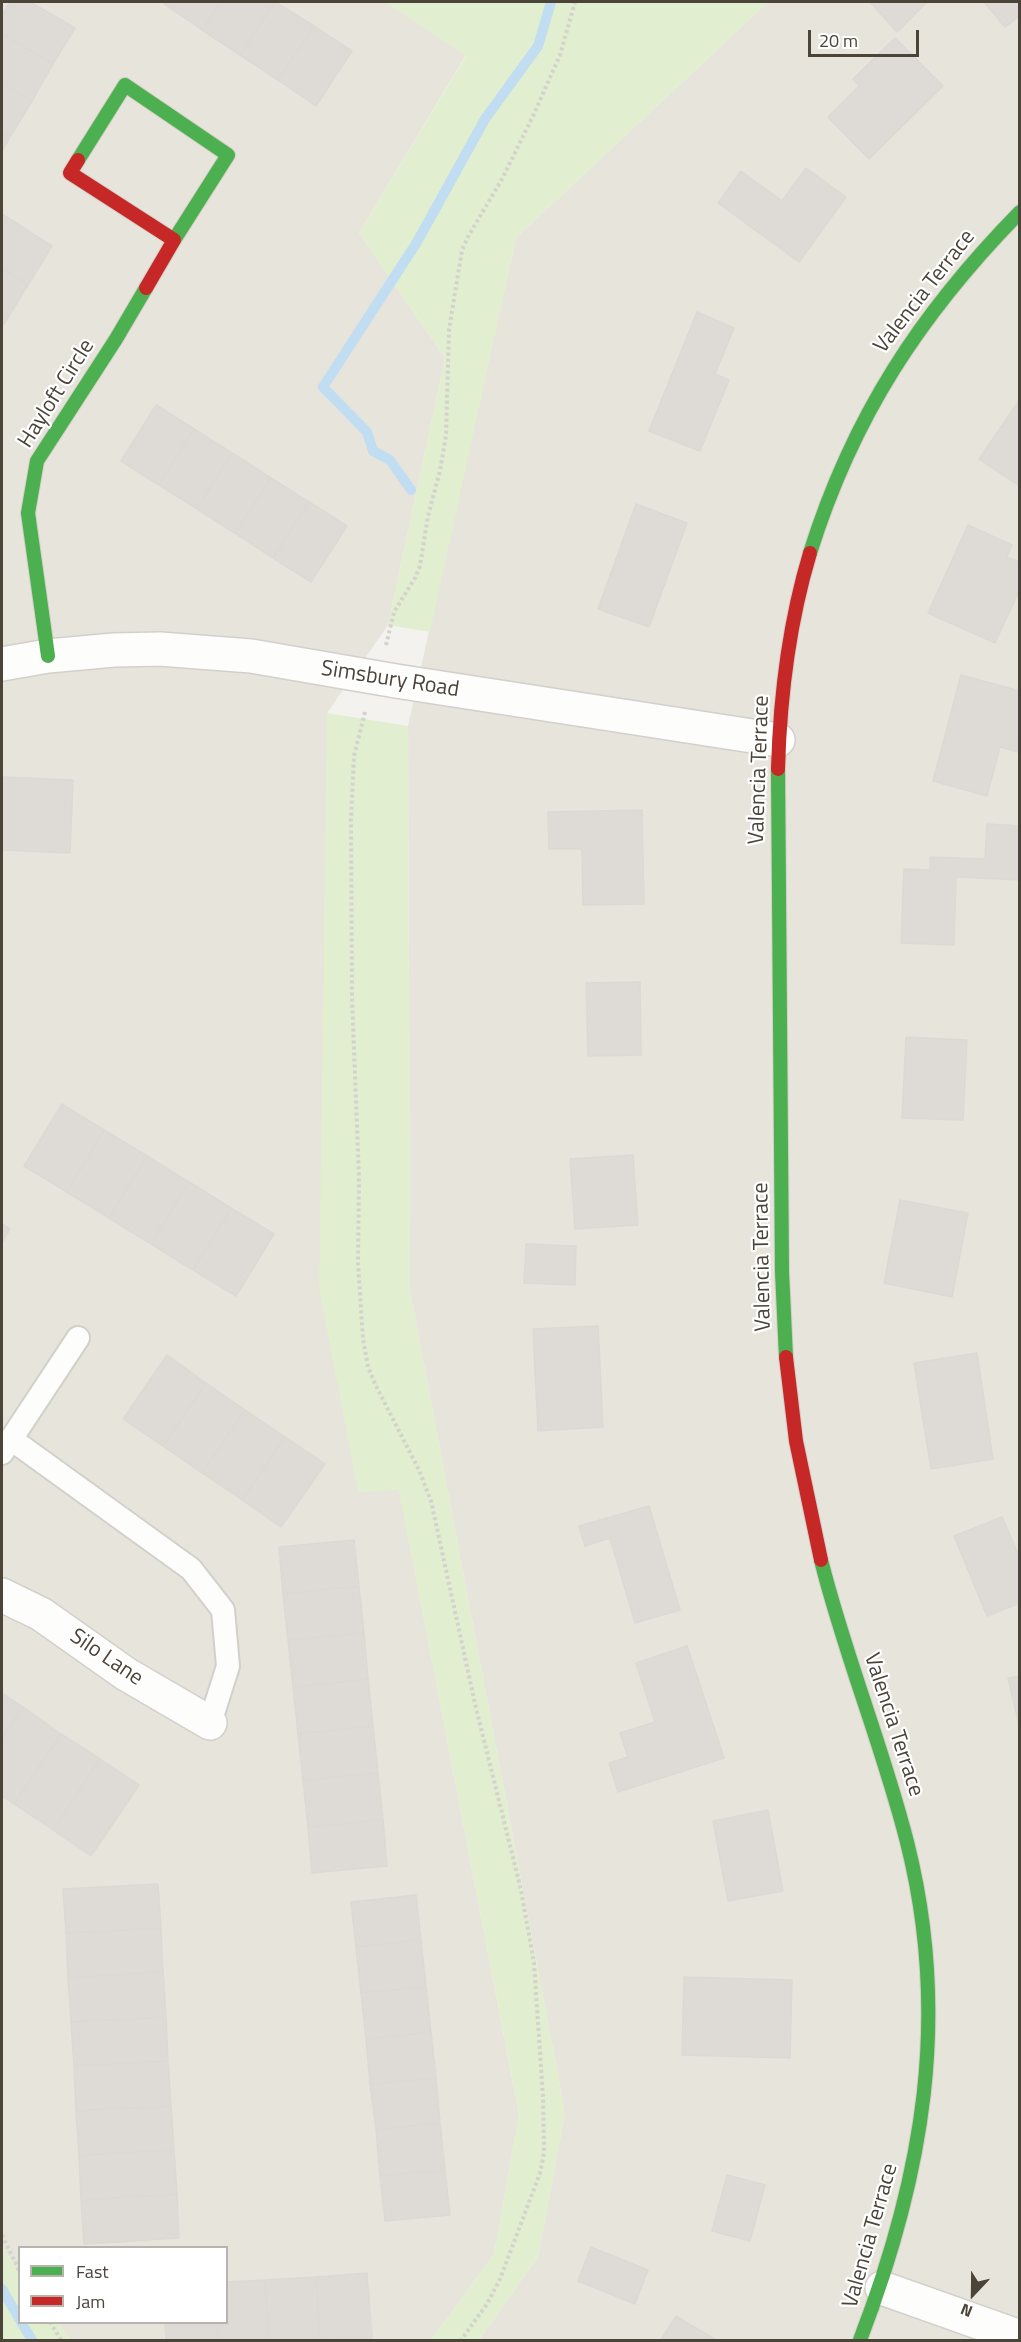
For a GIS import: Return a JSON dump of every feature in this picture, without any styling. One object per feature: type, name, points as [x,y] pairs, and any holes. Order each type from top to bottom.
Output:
[{"type":"street","name":"Hayloft Circle","points":[[48,656],[28,513],[37,461],[116,339],[228,154],[125,85],[70,172],[174,240]]},
{"type":"street","name":"Valencia Terrace","points":[[860,2340],[882,2289],[909,2195],[922,2110],[930,2027],[930,1987],[915,1873],[896,1802],[843,1639],[811,1521],[796,1438],[784,1318],[778,740],[791,630],[814,539],[851,445],[893,366],[944,294],[1001,229],[1020,212]]},
{"type":"street","name":"Simsbury Road","points":[[2,664],[48,656],[114,650],[160,649],[251,656],[396,681],[778,740]]},
{"type":"street","name":"Silo Lane","points":[[2,1595],[41,1614],[126,1674],[210,1723]]},
{"type":"street","points":[[882,2289],[1020,2337]]},
{"type":"lane","points":[[78,1338],[6,1446],[191,1569],[223,1610],[228,1666],[210,1723]]},
{"type":"path","points":[[384,656],[394,612],[420,566],[428,516],[440,471],[446,435],[449,330],[462,250],[502,179],[534,114],[560,55],[575,2]]},
{"type":"path","points":[[367,709],[354,756],[351,818],[352,997],[359,1178],[358,1263],[363,1339],[368,1367],[419,1470],[430,1501],[521,1890],[534,1963],[543,2097],[544,2152],[540,2173],[500,2279],[488,2304],[461,2340]]},
{"type":"path","points":[[2,2235],[18,2268]]},
{"type":"path","points":[[51,2324],[61,2340]]},
{"type":"shaded area","points":[[2,2],[385,2],[466,55],[359,233],[445,358],[388,625],[327,713],[358,1492],[399,1489],[519,2115],[494,2254],[431,2340],[71,2340],[59,2324],[228,2324],[228,2246],[18,2246],[18,2270],[2,2247]]},
{"type":"shaded area","points":[[768,2],[1019,2],[1019,2340],[479,2340],[538,2257],[565,2113],[410,1290],[408,726],[516,238]]},
{"type":"green space","points":[[385,2],[768,2],[516,238],[430,632],[388,625],[445,358],[359,233],[466,56]]},
{"type":"green space","points":[[327,713],[408,726],[410,1290],[565,2113],[538,2257],[479,2340],[431,2340],[494,2254],[519,2114],[399,1490],[358,1492],[319,1288]]},
{"type":"green space","points":[[2,2247],[18,2270],[18,2324],[59,2324],[71,2340],[2,2340]]},
{"type":"building","points":[[10,2],[30,2],[75,28],[53,64],[2,34],[2,15]]},
{"type":"building","points":[[166,2],[221,2],[202,30],[164,4]]},
{"type":"building","points":[[221,2],[275,2],[240,55],[202,30]]},
{"type":"building","points":[[275,2],[314,26],[278,80],[240,55]]},
{"type":"building","points":[[870,2],[927,2],[897,32]]},
{"type":"building","points":[[984,2],[1020,2],[1020,16],[1005,27]]},
{"type":"building","points":[[314,26],[352,51],[316,106],[278,80]]},
{"type":"building","points":[[2,34],[53,64],[32,101],[2,83]]},
{"type":"building","points":[[895,38],[943,86],[869,159],[828,117],[859,86],[853,79]]},
{"type":"building","points":[[2,83],[32,101],[10,137],[2,132]]},
{"type":"building","points":[[2,132],[10,137],[2,151]]},
{"type":"building","points":[[806,168],[846,197],[799,262],[718,203],[741,171],[782,201]]},
{"type":"building","points":[[2,214],[52,246],[28,285],[2,268]]},
{"type":"building","points":[[2,268],[28,285],[4,324],[2,322]]},
{"type":"building","points":[[697,312],[734,328],[715,374],[729,380],[700,451],[649,431]]},
{"type":"building","points":[[1020,399],[1020,486],[979,459]]},
{"type":"building","points":[[156,405],[194,429],[159,485],[121,461]]},
{"type":"building","points":[[194,429],[232,453],[197,509],[159,485]]},
{"type":"building","points":[[232,453],[271,478],[235,533],[197,509]]},
{"type":"building","points":[[271,478],[309,502],[273,558],[235,533]]},
{"type":"building","points":[[309,502],[347,526],[311,582],[273,558]]},
{"type":"building","points":[[636,504],[687,523],[649,627],[598,609]]},
{"type":"building","points":[[968,525],[1012,545],[1007,557],[1020,562],[1020,589],[995,643],[928,613]]},
{"type":"building","points":[[961,675],[1020,691],[1018,752],[1000,747],[987,796],[933,781]]},
{"type":"building","points":[[2,777],[73,780],[70,853],[2,850]]},
{"type":"building","points":[[642,810],[644,904],[583,905],[582,849],[549,849],[548,812]]},
{"type":"building","points":[[987,824],[1020,826],[1020,880],[956,877],[954,945],[901,943],[904,869],[930,870],[930,857],[985,859]]},
{"type":"building","points":[[640,982],[641,1055],[588,1056],[586,983]]},
{"type":"building","points":[[906,1037],[967,1040],[963,1120],[902,1118]]},
{"type":"building","points":[[62,1104],[104,1130],[67,1192],[24,1166]]},
{"type":"building","points":[[104,1130],[147,1156],[109,1218],[67,1192]]},
{"type":"building","points":[[633,1155],[638,1225],[575,1229],[570,1159]]},
{"type":"building","points":[[147,1156],[189,1182],[151,1244],[109,1218]]},
{"type":"building","points":[[189,1182],[231,1208],[193,1270],[151,1244]]},
{"type":"building","points":[[900,1200],[968,1213],[952,1297],[884,1283]]},
{"type":"building","points":[[231,1208],[274,1234],[236,1296],[193,1270]]},
{"type":"building","points":[[2,1224],[10,1229],[2,1242]]},
{"type":"building","points":[[526,1244],[576,1246],[575,1285],[524,1283]]},
{"type":"building","points":[[598,1326],[603,1427],[538,1431],[533,1329]]},
{"type":"building","points":[[977,1353],[993,1459],[931,1469],[914,1363]]},
{"type":"building","points":[[167,1355],[206,1383],[163,1446],[123,1419]]},
{"type":"building","points":[[206,1383],[245,1410],[202,1473],[163,1446]]},
{"type":"building","points":[[245,1410],[285,1437],[242,1500],[202,1473]]},
{"type":"building","points":[[285,1437],[325,1464],[281,1527],[242,1500]]},
{"type":"building","points":[[649,1506],[680,1610],[635,1623],[610,1538],[585,1546],[579,1526]]},
{"type":"building","points":[[1002,1517],[1020,1558],[1020,1603],[987,1616],[954,1536]]},
{"type":"building","points":[[354,1540],[359,1586],[283,1594],[279,1547]]},
{"type":"building","points":[[359,1586],[364,1633],[288,1640],[283,1594]]},
{"type":"building","points":[[364,1633],[368,1679],[293,1687],[288,1640]]},
{"type":"building","points":[[687,1646],[724,1758],[618,1792],[609,1763],[628,1757],[620,1733],[655,1722],[636,1663]]},
{"type":"building","points":[[1020,1676],[1020,1729],[1008,1678]]},
{"type":"building","points":[[368,1679],[373,1726],[298,1734],[293,1687]]},
{"type":"building","points":[[2,1693],[23,1707],[2,1739]]},
{"type":"building","points":[[23,1707],[61,1734],[14,1804],[2,1796],[2,1739]]},
{"type":"building","points":[[373,1726],[378,1773],[303,1780],[298,1734]]},
{"type":"building","points":[[61,1734],[100,1759],[53,1830],[14,1804]]},
{"type":"building","points":[[100,1759],[139,1785],[91,1856],[53,1830]]},
{"type":"building","points":[[378,1773],[383,1820],[308,1827],[303,1780]]},
{"type":"building","points":[[768,1810],[783,1891],[728,1901],[713,1821]]},
{"type":"building","points":[[383,1820],[387,1866],[312,1873],[308,1827]]},
{"type":"building","points":[[158,1884],[161,1928],[66,1933],[63,1889]]},
{"type":"building","points":[[416,1895],[421,1940],[356,1947],[351,1902]]},
{"type":"building","points":[[161,1928],[163,1972],[68,1978],[66,1933]]},
{"type":"building","points":[[421,1940],[426,1987],[361,1993],[356,1947]]},
{"type":"building","points":[[163,1972],[166,2017],[71,2022],[68,1978]]},
{"type":"building","points":[[684,1977],[792,1980],[790,2058],[682,2055]]},
{"type":"building","points":[[426,1987],[431,2032],[366,2039],[361,1993]]},
{"type":"building","points":[[166,2017],[168,2061],[74,2066],[71,2022]]},
{"type":"building","points":[[431,2032],[436,2078],[370,2084],[366,2039]]},
{"type":"building","points":[[168,2061],[171,2106],[76,2111],[74,2066]]},
{"type":"building","points":[[436,2078],[440,2123],[376,2130],[370,2084]]},
{"type":"building","points":[[171,2106],[174,2150],[79,2155],[76,2111]]},
{"type":"building","points":[[440,2123],[445,2170],[380,2176],[376,2130]]},
{"type":"building","points":[[174,2150],[177,2194],[81,2200],[79,2155]]},
{"type":"building","points":[[445,2170],[450,2215],[385,2221],[380,2176]]},
{"type":"building","points":[[727,2175],[765,2185],[750,2241],[712,2231]]},
{"type":"building","points":[[177,2194],[179,2238],[84,2244],[81,2200]]},
{"type":"building","points":[[591,2247],[648,2270],[635,2304],[578,2281]]},
{"type":"building","points":[[367,2273],[372,2338],[320,2340],[316,2277]]},
{"type":"building","points":[[316,2277],[320,2340],[269,2340],[265,2280]]},
{"type":"building","points":[[265,2280],[269,2340],[218,2340],[217,2324],[228,2324],[228,2282]]},
{"type":"building","points":[[676,2316],[716,2340],[661,2340]]},
{"type":"building","points":[[165,2324],[217,2324],[218,2340],[166,2340]]},
{"type":"waterway","points":[[411,490],[390,460],[373,451],[367,432],[323,387],[417,242],[485,119],[538,46],[551,2]]},
{"type":"waterway","points":[[2,2289],[18,2317]]},
{"type":"waterway","points":[[22,2324],[32,2340]]},
{"type":"traffic: fast","points":[[78,160],[125,85],[228,155],[174,240]]},
{"type":"traffic: fast","points":[[810,553],[827,503],[847,456],[894,369],[951,289],[1020,212]]},
{"type":"traffic: fast","points":[[48,656],[28,513],[37,461],[116,339],[146,288]]},
{"type":"traffic: fast","points":[[778,769],[782,1272],[786,1357]]},
{"type":"traffic: fast","points":[[821,1560],[907,1842],[920,1907],[927,1970],[928,2033],[924,2095],[914,2156],[900,2217],[882,2279],[860,2340]]},
{"type":"traffic: jam","points":[[78,160],[70,173],[174,240],[146,288]]},
{"type":"traffic: jam","points":[[778,769],[787,660],[796,606],[810,553]]},
{"type":"traffic: jam","points":[[786,1357],[796,1441],[821,1560]]}]
